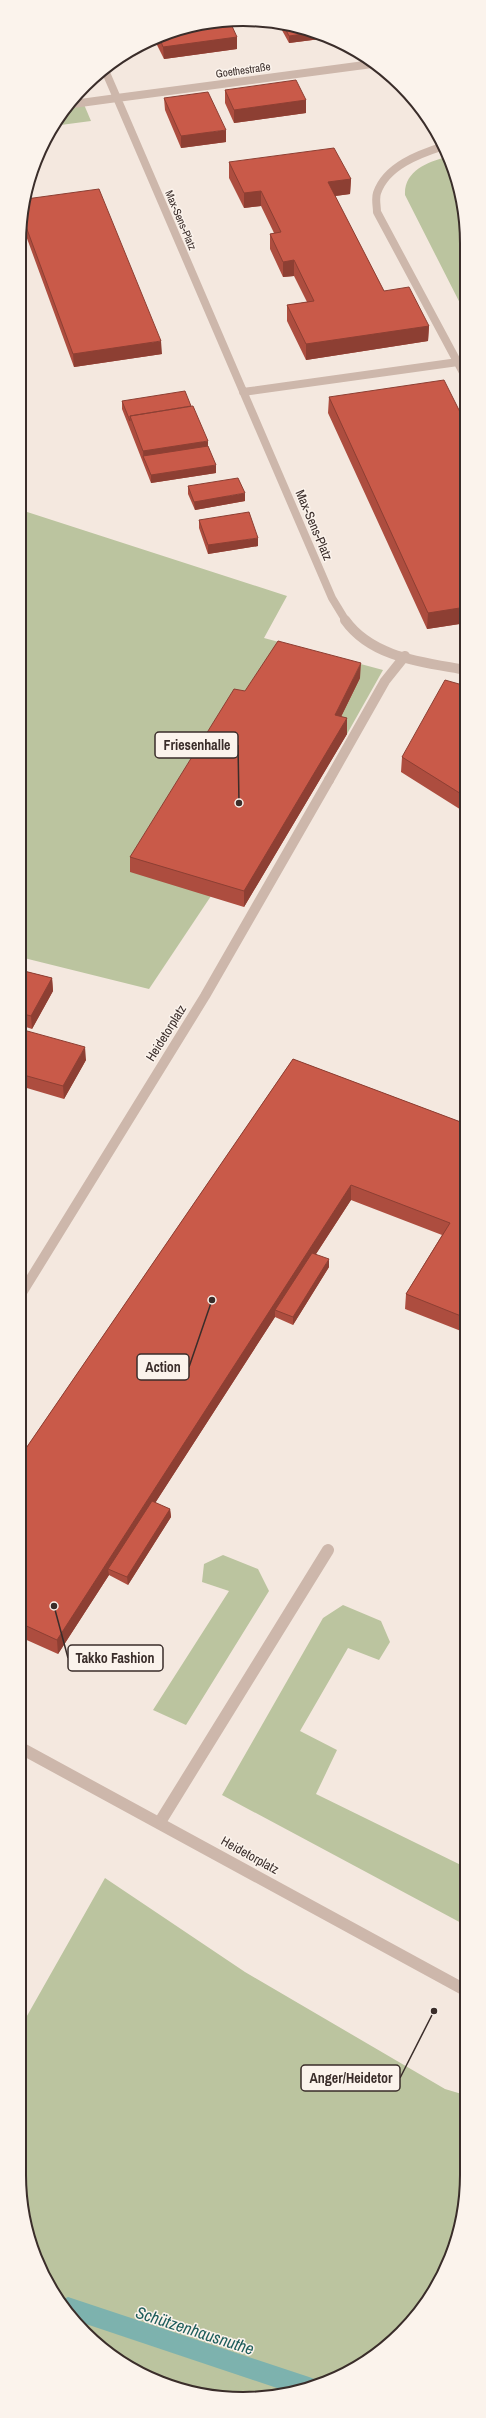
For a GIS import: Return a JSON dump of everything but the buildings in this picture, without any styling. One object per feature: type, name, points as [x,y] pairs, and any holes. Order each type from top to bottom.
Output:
[{"type":"street","name":"Goethestraße","points":[[117,98],[366,65]]},
{"type":"street","name":"Max-Sens-Platz","points":[[107,74],[335,604],[353,630],[384,650],[460,669]]},
{"type":"street","points":[[77,103],[117,98]]},
{"type":"street","points":[[438,148],[412,157],[383,181],[376,195],[377,212],[460,366]]},
{"type":"street","points":[[243,392],[458,362]]},
{"type":"street","name":"Heidetorplatz","points":[[26,1286],[205,996],[385,681],[405,656]]},
{"type":"street","points":[[160,1822],[328,1550]]},
{"type":"street","name":"Heidetorplatz","points":[[26,1751],[160,1822],[460,1987]]},
{"type":"green space","points":[[81,99],[91,121],[61,125]]},
{"type":"green space","points":[[442,159],[453,187],[456,201],[460,229],[460,303],[405,195],[408,180],[418,169]]},
{"type":"green space","points":[[26,512],[287,596],[264,638],[383,670],[347,734],[211,896],[149,989],[26,958]]},
{"type":"green space","points":[[223,1555],[258,1569],[269,1591],[186,1725],[153,1710],[229,1591],[202,1582],[204,1564]]},
{"type":"green space","points":[[343,1605],[381,1621],[390,1642],[379,1660],[348,1648],[300,1731],[337,1750],[316,1794],[460,1865],[460,1922],[222,1795],[323,1618]]},
{"type":"green space","points":[[105,1878],[245,1972],[445,2089],[460,2094],[460,2189],[456,2217],[453,2231],[438,2271],[423,2296],[406,2318],[386,2338],[352,2363],[339,2370],[313,2380],[285,2388],[257,2392],[229,2392],[201,2388],[187,2385],[147,2370],[122,2355],[100,2338],[80,2318],[63,2296],[48,2271],[33,2231],[26,2189],[26,2018]]},
{"type":"waterway","name":"Schützenhausnuthe","points":[[73,2310],[299,2385]]},
{"type":"place","name":"Friesenhalle","points":[[239,803]]},
{"type":"place","name":"Action","points":[[212,1300]]},
{"type":"place","name":"Takko Fashion","points":[[54,1606]]},
{"type":"place","name":"Anger/Heidetor","points":[[434,2011]]}]
